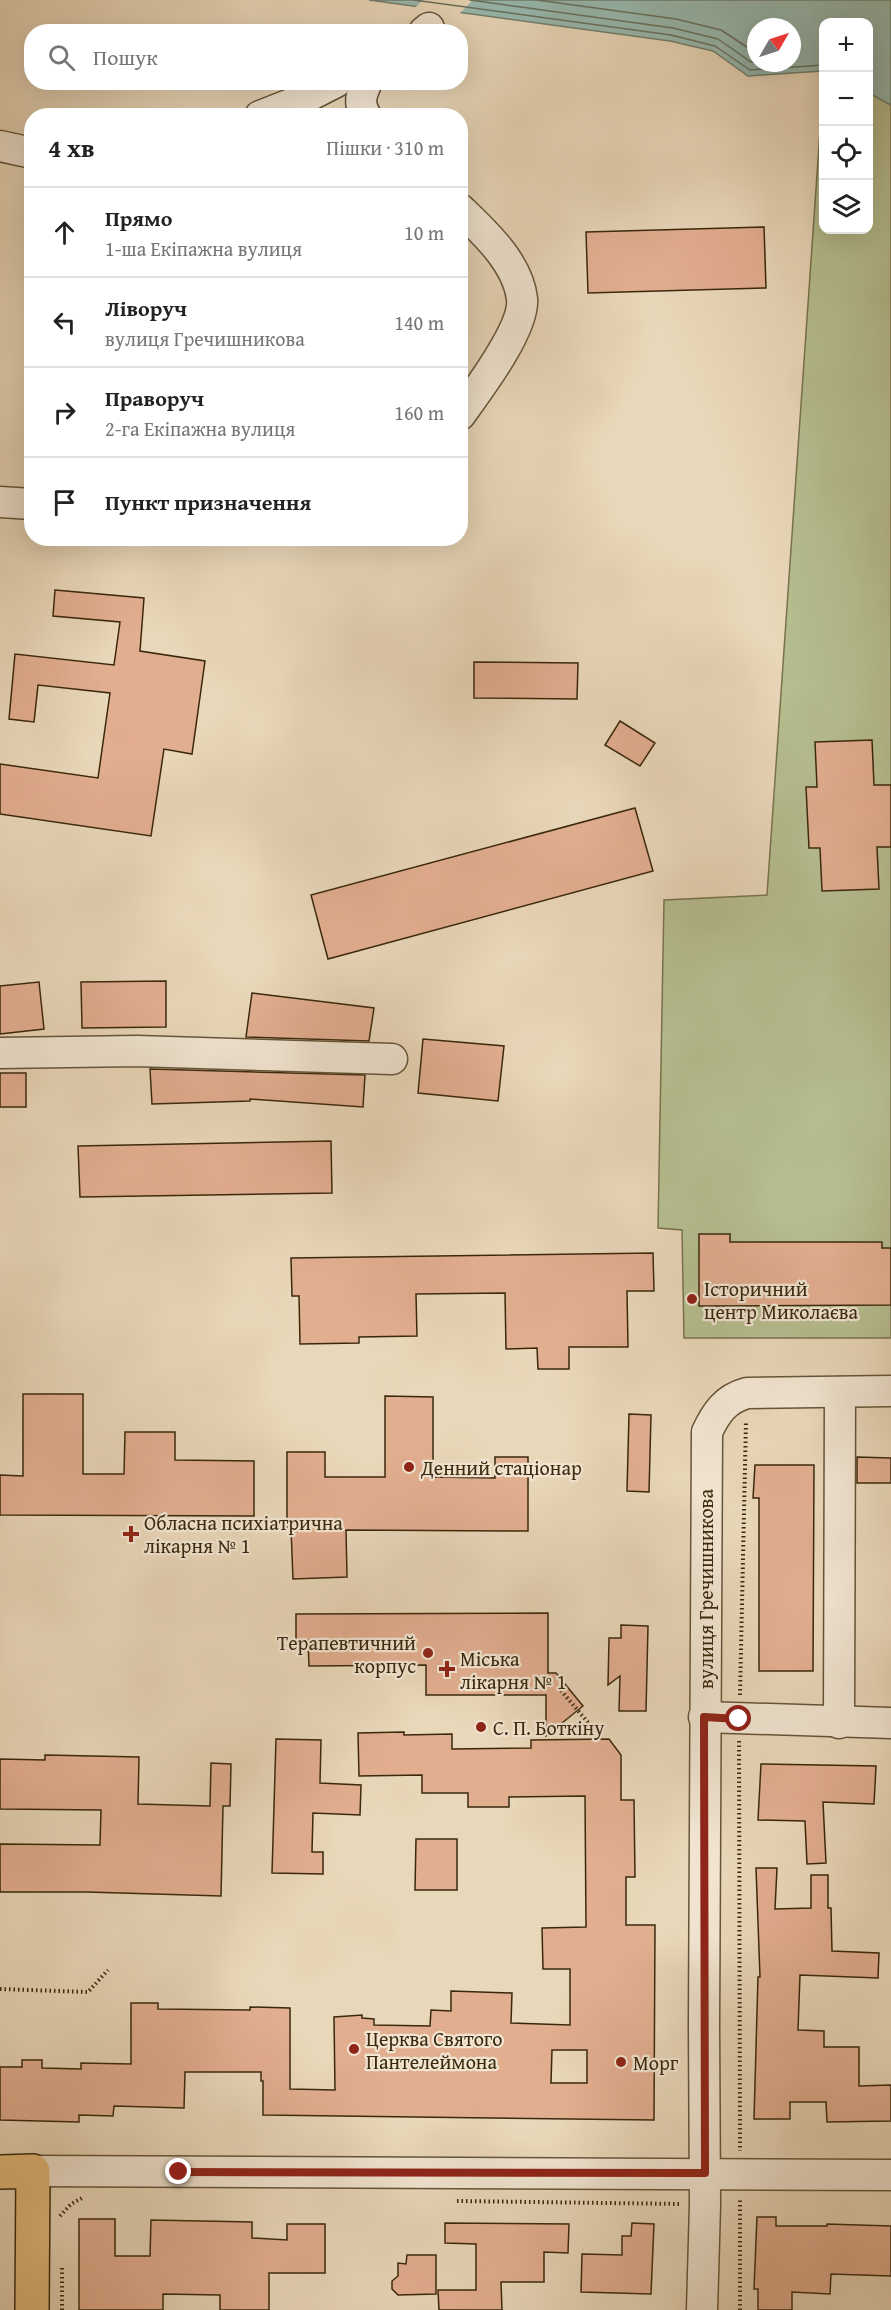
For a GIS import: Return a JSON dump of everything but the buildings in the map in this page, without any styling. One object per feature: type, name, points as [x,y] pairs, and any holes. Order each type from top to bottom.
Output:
[{"type":"main road","points":[[0,2172],[33,2171],[32,2310]]},
{"type":"street","points":[[280,108],[301,100],[353,92]]},
{"type":"street","points":[[0,146],[24,151]]},
{"type":"street","points":[[468,218],[506,259],[516,276],[522,300],[519,322],[486,379],[468,404]]},
{"type":"street","points":[[0,502],[24,504]]},
{"type":"street","points":[[0,1053],[137,1052],[392,1059]]},
{"type":"street","points":[[747,1393],[891,1391]]},
{"type":"street","points":[[839,1723],[840,1392]]},
{"type":"street","name":"вулиця Гречишникова","points":[[702,2310],[705,2173],[704,1717],[707,1432],[717,1411],[735,1396],[747,1393]]},
{"type":"street","points":[[704,1717],[891,1723]]},
{"type":"street","points":[[33,2171],[891,2175]]},
{"type":"path","points":[[740,2162],[739,1719],[747,1393]]},
{"type":"path","points":[[558,1687],[591,1726]]},
{"type":"path","points":[[0,1989],[88,1992],[108,1970]]},
{"type":"path","points":[[32,2215],[62,2216],[71,2204],[87,2196]]},
{"type":"path","points":[[740,2196],[740,2310]]},
{"type":"path","points":[[455,2201],[692,2204]]},
{"type":"green space","points":[[873,95],[891,105],[891,1338],[684,1338],[682,1230],[658,1228],[664,900],[767,895],[819,146],[819,234],[873,234]]},
{"type":"water","points":[[369,0],[891,0],[891,105],[873,95],[873,18],[819,18],[819,71],[748,76],[713,51],[670,41]]},
{"type":"pier","points":[[423,0],[473,0],[458,15],[414,9]]},
{"type":"place","name":"Історичний центр Миколаєва","points":[[692,1299]]},
{"type":"place","name":"Денний стаціонар","points":[[409,1467]]},
{"type":"place","name":"Обласна психіатрична лікарня № 1","points":[[131,1534]]},
{"type":"place","name":"Терапевтичний корпус","points":[[428,1653]]},
{"type":"place","name":"Міська лікарня № 1","points":[[447,1669]]},
{"type":"place","name":"С. П. Боткіну","points":[[481,1727]]},
{"type":"place","name":"Церква Святого Пантелеймона","points":[[354,2049]]},
{"type":"place","name":"Морг","points":[[621,2062]]},
{"type":"route","points":[[179,2172],[705,2173],[704,1717],[739,1719]]}]
